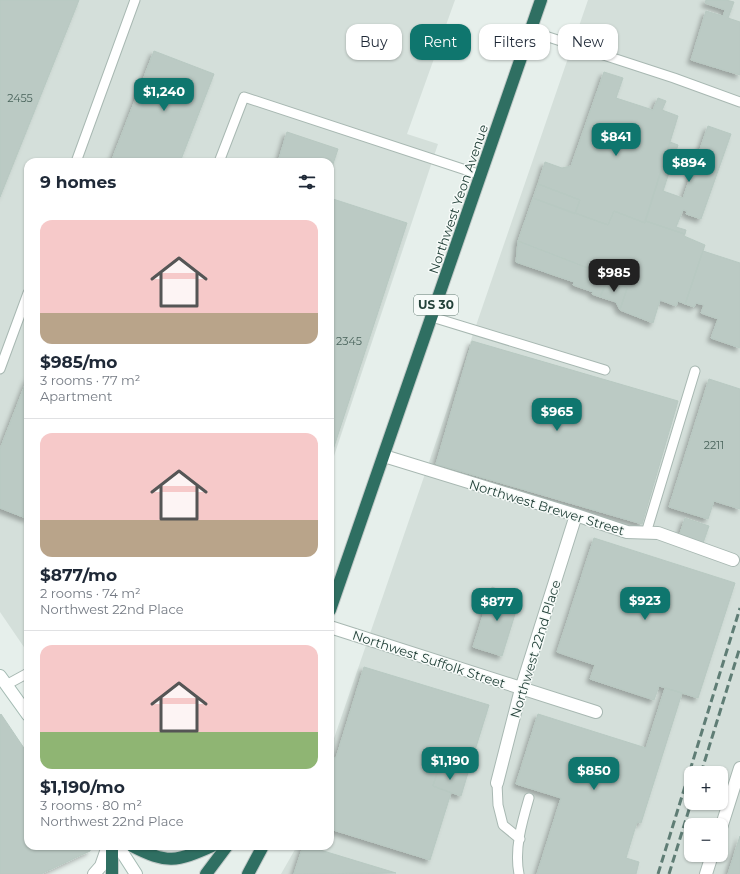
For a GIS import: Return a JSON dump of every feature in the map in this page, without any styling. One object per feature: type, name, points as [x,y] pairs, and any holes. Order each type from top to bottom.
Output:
[{"type":"highway","name":"Northwest Yeon Avenue","points":[[532,24],[541,0]]},
{"type":"highway","name":"Northwest Yeon Avenue","points":[[334,599],[520,60]]},
{"type":"highway","points":[[112,850],[112,874]]},
{"type":"highway","points":[[140,850],[152,856],[164,859],[180,859],[202,850]]},
{"type":"highway","points":[[206,874],[224,850]]},
{"type":"highway","points":[[248,874],[261,850]]},
{"type":"street","name":"Northwest Brewer Street","points":[[384,456],[627,532],[658,533],[733,560]]},
{"type":"street","name":"Northwest 22nd Place","points":[[497,783],[522,689],[576,515]]},
{"type":"street","name":"Northwest Suffolk Street","points":[[334,628],[596,712]]},
{"type":"street","points":[[2,683],[24,710]]},
{"type":"street","points":[[724,818],[740,768]]},
{"type":"street","points":[[94,874],[101,866],[107,850]]},
{"type":"street","points":[[121,850],[136,874]]},
{"type":"street","points":[[706,874],[710,862]]},
{"type":"lane","points":[[77,158],[135,0]]},
{"type":"lane","points":[[550,38],[674,78],[740,102]]},
{"type":"lane","points":[[221,158],[244,97],[481,175]]},
{"type":"lane","points":[[0,369],[24,304]]},
{"type":"lane","points":[[432,317],[605,370]]},
{"type":"lane","points":[[646,533],[695,371]]},
{"type":"lane","points":[[2,683],[24,675]]},
{"type":"lane","points":[[497,783],[498,804],[504,825],[520,839]]},
{"type":"lane","points":[[519,874],[517,865],[520,839],[529,798]]},
{"type":"shaded area","points":[[0,0],[455,0],[446,24],[410,24],[410,60],[434,60],[407,134],[438,144],[334,456],[334,158],[24,158],[24,647],[0,612]]},
{"type":"shaded area","points":[[588,0],[740,0],[740,874],[281,874],[295,850],[334,850],[334,738],[567,60],[618,60],[618,24],[580,24]]},
{"type":"building","points":[[0,0],[79,0],[0,197]]},
{"type":"building","points":[[706,0],[726,0],[734,2],[728,18],[740,22],[740,75],[691,60],[706,11],[723,16],[725,10],[705,3]]},
{"type":"building","points":[[154,51],[214,74],[182,158],[113,158]]},
{"type":"building","points":[[604,72],[623,78],[616,98],[653,110],[658,98],[666,101],[662,110],[678,116],[645,223],[614,211],[608,225],[575,213],[580,200],[538,184],[545,162],[562,168],[571,166]]},
{"type":"building","points":[[708,126],[731,134],[701,219],[686,214],[687,211],[683,210],[676,227],[686,230],[685,234],[645,221],[670,142],[678,145],[663,191],[683,198]]},
{"type":"building","points":[[287,132],[338,149],[334,161],[334,158],[279,158]]},
{"type":"building","points":[[538,184],[580,200],[575,214],[533,198]]},
{"type":"building","points":[[533,198],[608,225],[614,211],[645,223],[645,221],[685,234],[684,236],[705,245],[685,304],[678,301],[676,306],[660,300],[653,323],[620,310],[627,288],[608,280],[606,275],[518,241]]},
{"type":"building","points":[[334,199],[407,223],[334,447]]},
{"type":"building","points":[[518,241],[606,275],[608,280],[600,297],[592,294],[593,292],[573,285],[574,282],[516,262]]},
{"type":"building","points":[[703,251],[740,263],[740,348],[711,338],[718,319],[701,313],[704,305],[696,303],[694,307],[685,304]]},
{"type":"building","points":[[607,279],[627,288],[620,310],[616,302],[600,297]]},
{"type":"building","points":[[472,341],[678,401],[642,524],[436,464]]},
{"type":"building","points":[[709,379],[740,389],[740,509],[714,501],[708,519],[669,507]]},
{"type":"building","points":[[24,387],[24,517],[0,508],[0,449]]},
{"type":"building","points":[[685,518],[709,526],[703,543],[679,536]]},
{"type":"building","points":[[594,538],[735,583],[698,698],[659,686],[654,700],[590,679],[595,665],[557,652]]},
{"type":"building","points":[[492,587],[520,598],[502,656],[473,647]]},
{"type":"building","points":[[364,667],[489,705],[467,776],[439,767],[433,786],[451,793],[430,860],[334,830],[334,757],[336,758]]},
{"type":"building","points":[[665,688],[682,693],[641,823],[637,822],[626,858],[639,862],[636,874],[537,874],[561,798],[516,784],[538,714],[646,748]]},
{"type":"building","points":[[1,714],[24,748],[24,850],[90,850],[41,874],[0,874]]},
{"type":"building","points":[[439,767],[467,776],[461,796],[433,786]]},
{"type":"building","points":[[740,836],[740,874],[728,874]]},
{"type":"building","points":[[302,850],[320,850],[396,873],[294,874]]},
{"type":"railway","points":[[658,874],[740,608]]},
{"type":"railway","points":[[703,766],[740,647]]},
{"type":"railway","points":[[669,874],[689,810]]}]
